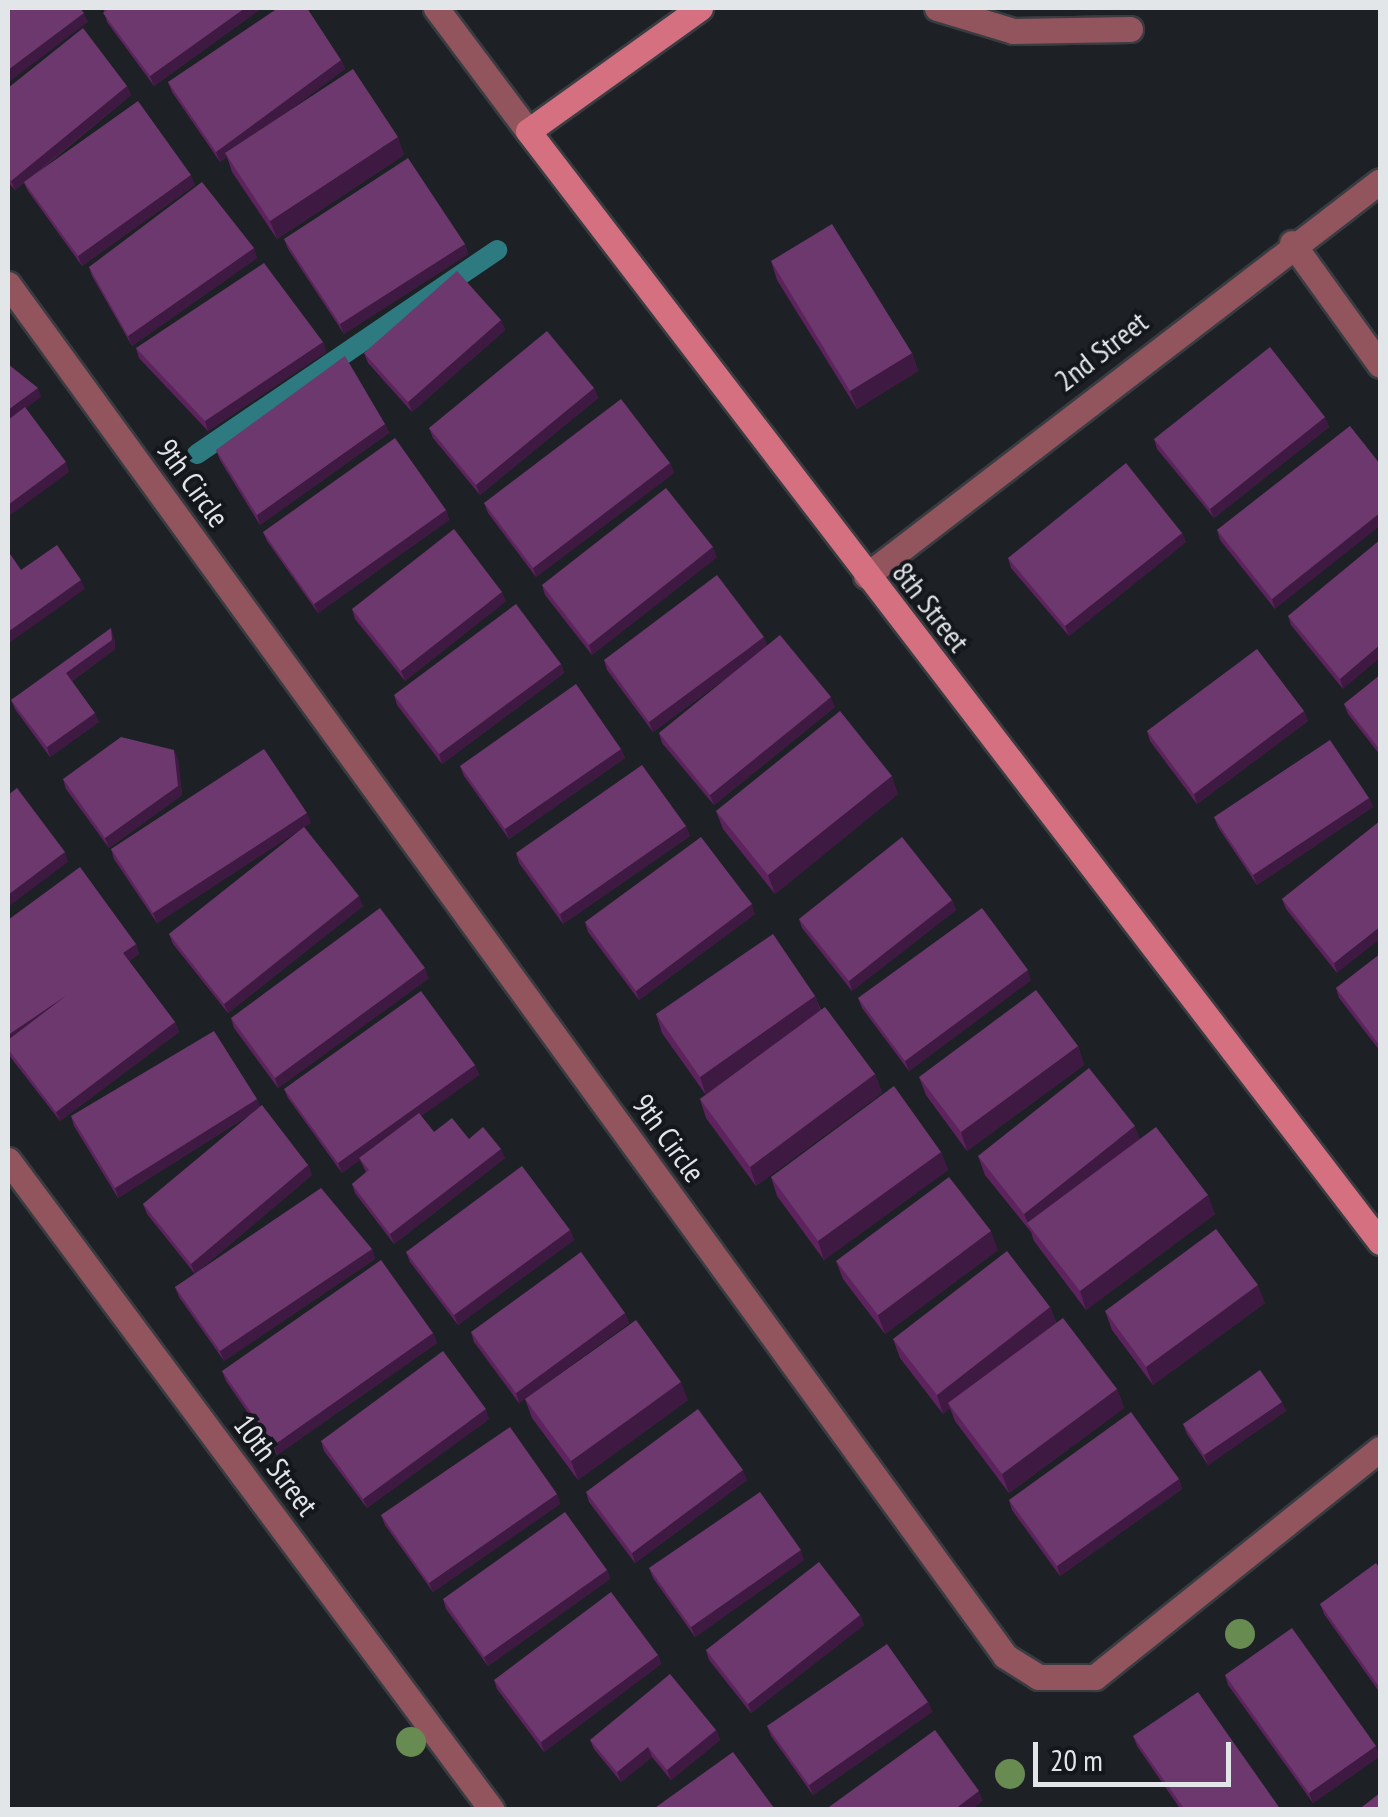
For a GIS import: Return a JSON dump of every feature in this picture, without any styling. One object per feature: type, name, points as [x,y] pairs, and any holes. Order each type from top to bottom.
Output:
[{"type":"street","name":"8th Street","points":[[436,8],[866,576],[1380,1242]]},
{"type":"street","points":[[528,132],[700,8]]},
{"type":"street","points":[[937,8],[1013,31],[1130,29]]},
{"type":"street","name":"2nd Street","points":[[866,576],[1292,243],[1380,181]]},
{"type":"street","points":[[1292,243],[1380,365]]},
{"type":"street","name":"9th Circle","points":[[8,284],[1013,1662],[1038,1678],[1095,1678],[1380,1449]]},
{"type":"street","name":"10th Street","points":[[8,1160],[492,1810]]},
{"type":"building","points":[[8,8],[80,8],[84,13],[8,70]]},
{"type":"building","points":[[110,8],[245,8],[150,76],[103,13]]},
{"type":"building","points":[[278,8],[307,8],[341,60],[216,152],[168,82]]},
{"type":"building","points":[[83,28],[127,86],[11,181],[8,88]]},
{"type":"building","points":[[353,69],[398,137],[270,221],[225,153]]},
{"type":"building","points":[[138,101],[191,175],[78,256],[24,182]]},
{"type":"building","points":[[408,158],[465,244],[340,324],[284,239]]},
{"type":"building","points":[[202,182],[254,248],[128,336],[89,267]]},
{"type":"building","points":[[832,224],[912,353],[850,391],[771,261]]},
{"type":"building","points":[[264,263],[323,342],[205,421],[136,348]]},
{"type":"building","points":[[457,271],[501,320],[408,402],[364,353]]},
{"type":"building","points":[[547,331],[594,388],[476,485],[429,428]]},
{"type":"building","points":[[1270,347],[1325,417],[1210,509],[1154,439]]},
{"type":"building","points":[[345,356],[385,424],[257,515],[216,450]]},
{"type":"building","points":[[8,364],[38,388],[8,410]]},
{"type":"building","points":[[621,399],[670,463],[533,568],[484,503]]},
{"type":"building","points":[[25,407],[66,462],[8,505],[8,420]]},
{"type":"building","points":[[1350,426],[1380,464],[1380,513],[1272,599],[1217,530]]},
{"type":"building","points":[[395,438],[446,510],[314,604],[263,532]]},
{"type":"building","points":[[1126,463],[1182,533],[1065,626],[1008,558]]},
{"type":"building","points":[[666,488],[713,547],[589,645],[542,585]]},
{"type":"building","points":[[454,529],[502,592],[401,671],[352,609]]},
{"type":"building","points":[[1380,540],[1380,645],[1340,679],[1288,616]]},
{"type":"building","points":[[57,545],[81,580],[8,632],[8,551],[21,570]]},
{"type":"building","points":[[717,575],[764,637],[649,722],[604,660]]},
{"type":"building","points":[[516,604],[561,664],[439,754],[394,695]]},
{"type":"building","points":[[111,628],[112,640],[66,673],[95,713],[47,747],[11,700]]},
{"type":"building","points":[[780,635],[831,697],[710,795],[659,733]]},
{"type":"building","points":[[1257,649],[1304,711],[1194,794],[1147,731]]},
{"type":"building","points":[[1380,675],[1380,750],[1344,704]]},
{"type":"building","points":[[576,684],[621,749],[505,829],[460,766]]},
{"type":"building","points":[[840,711],[892,776],[768,875],[716,811]]},
{"type":"building","points":[[121,737],[174,750],[178,786],[105,838],[63,779]]},
{"type":"building","points":[[1330,740],[1369,798],[1253,875],[1214,817]]},
{"type":"building","points":[[264,749],[307,813],[153,913],[111,849]]},
{"type":"building","points":[[642,765],[686,826],[560,914],[516,853]]},
{"type":"building","points":[[17,788],[65,852],[8,895],[8,795]]},
{"type":"building","points":[[1380,821],[1380,927],[1334,963],[1282,899]]},
{"type":"building","points":[[304,827],[359,896],[224,1004],[169,934]]},
{"type":"building","points":[[701,837],[752,904],[636,991],[585,922]]},
{"type":"building","points":[[902,837],[952,900],[849,981],[799,919]]},
{"type":"building","points":[[80,867],[136,944],[123,953],[175,1022],[56,1112],[8,1049],[8,1040],[67,995],[8,1035],[8,920]]},
{"type":"building","points":[[380,908],[425,968],[275,1078],[231,1018]]},
{"type":"building","points":[[982,908],[1028,970],[905,1061],[858,998]]},
{"type":"building","points":[[773,934],[815,996],[700,1077],[656,1014]]},
{"type":"building","points":[[1380,954],[1380,1046],[1336,988]]},
{"type":"building","points":[[1036,990],[1078,1046],[961,1132],[919,1077]]},
{"type":"building","points":[[421,991],[475,1065],[338,1163],[284,1089]]},
{"type":"building","points":[[825,1007],[875,1074],[750,1167],[700,1099]]},
{"type":"building","points":[[214,1031],[257,1099],[115,1188],[71,1116]]},
{"type":"building","points":[[1089,1068],[1135,1126],[1024,1214],[978,1156]]},
{"type":"building","points":[[894,1086],[941,1152],[818,1241],[771,1177]]},
{"type":"building","points":[[262,1105],[308,1165],[191,1264],[143,1204]]},
{"type":"building","points":[[419,1113],[434,1132],[452,1118],[469,1139],[483,1127],[501,1149],[390,1234],[352,1184],[369,1170],[359,1158]]},
{"type":"building","points":[[1156,1127],[1208,1195],[1080,1291],[1027,1223]]},
{"type":"building","points":[[522,1166],[570,1230],[454,1315],[406,1252]]},
{"type":"building","points":[[949,1177],[991,1231],[878,1315],[836,1261]]},
{"type":"building","points":[[321,1188],[372,1249],[220,1351],[175,1287]]},
{"type":"building","points":[[1216,1229],[1258,1285],[1146,1367],[1105,1311]]},
{"type":"building","points":[[1007,1251],[1050,1307],[937,1395],[893,1339]]},
{"type":"building","points":[[581,1252],[625,1313],[516,1393],[471,1332]]},
{"type":"building","points":[[381,1260],[433,1333],[274,1445],[222,1371]]},
{"type":"building","points":[[1063,1318],[1117,1389],[1002,1474],[948,1403]]},
{"type":"building","points":[[636,1320],[681,1382],[571,1461],[525,1399]]},
{"type":"building","points":[[443,1351],[486,1409],[363,1499],[321,1441]]},
{"type":"building","points":[[1260,1370],[1282,1402],[1204,1455],[1183,1424]]},
{"type":"building","points":[[698,1409],[743,1470],[632,1553],[586,1492]]},
{"type":"building","points":[[1131,1412],[1179,1479],[1057,1566],[1009,1500]]},
{"type":"building","points":[[510,1427],[557,1494],[429,1583],[381,1515]]},
{"type":"building","points":[[760,1492],[801,1550],[691,1627],[649,1568]]},
{"type":"building","points":[[565,1512],[607,1570],[484,1657],[443,1599]]},
{"type":"building","points":[[819,1562],[860,1615],[748,1704],[706,1650]]},
{"type":"building","points":[[1376,1563],[1380,1569],[1380,1688],[1320,1604]]},
{"type":"building","points":[[611,1592],[658,1655],[541,1742],[494,1680]]},
{"type":"building","points":[[1292,1628],[1376,1746],[1309,1793],[1225,1675]]},
{"type":"building","points":[[887,1644],[928,1702],[809,1785],[767,1726]]},
{"type":"building","points":[[670,1674],[716,1730],[667,1770],[648,1747],[617,1772],[590,1740]]},
{"type":"building","points":[[1198,1692],[1281,1810],[1185,1810],[1133,1736]]},
{"type":"building","points":[[935,1730],[979,1791],[954,1810],[831,1810],[829,1807]]},
{"type":"building","points":[[733,1752],[774,1808],[652,1810]]},
{"type":"building","points":[[1380,1793],[1380,1810],[1358,1810]]},
{"type":"waterway","points":[[197,454],[497,250]]}]
